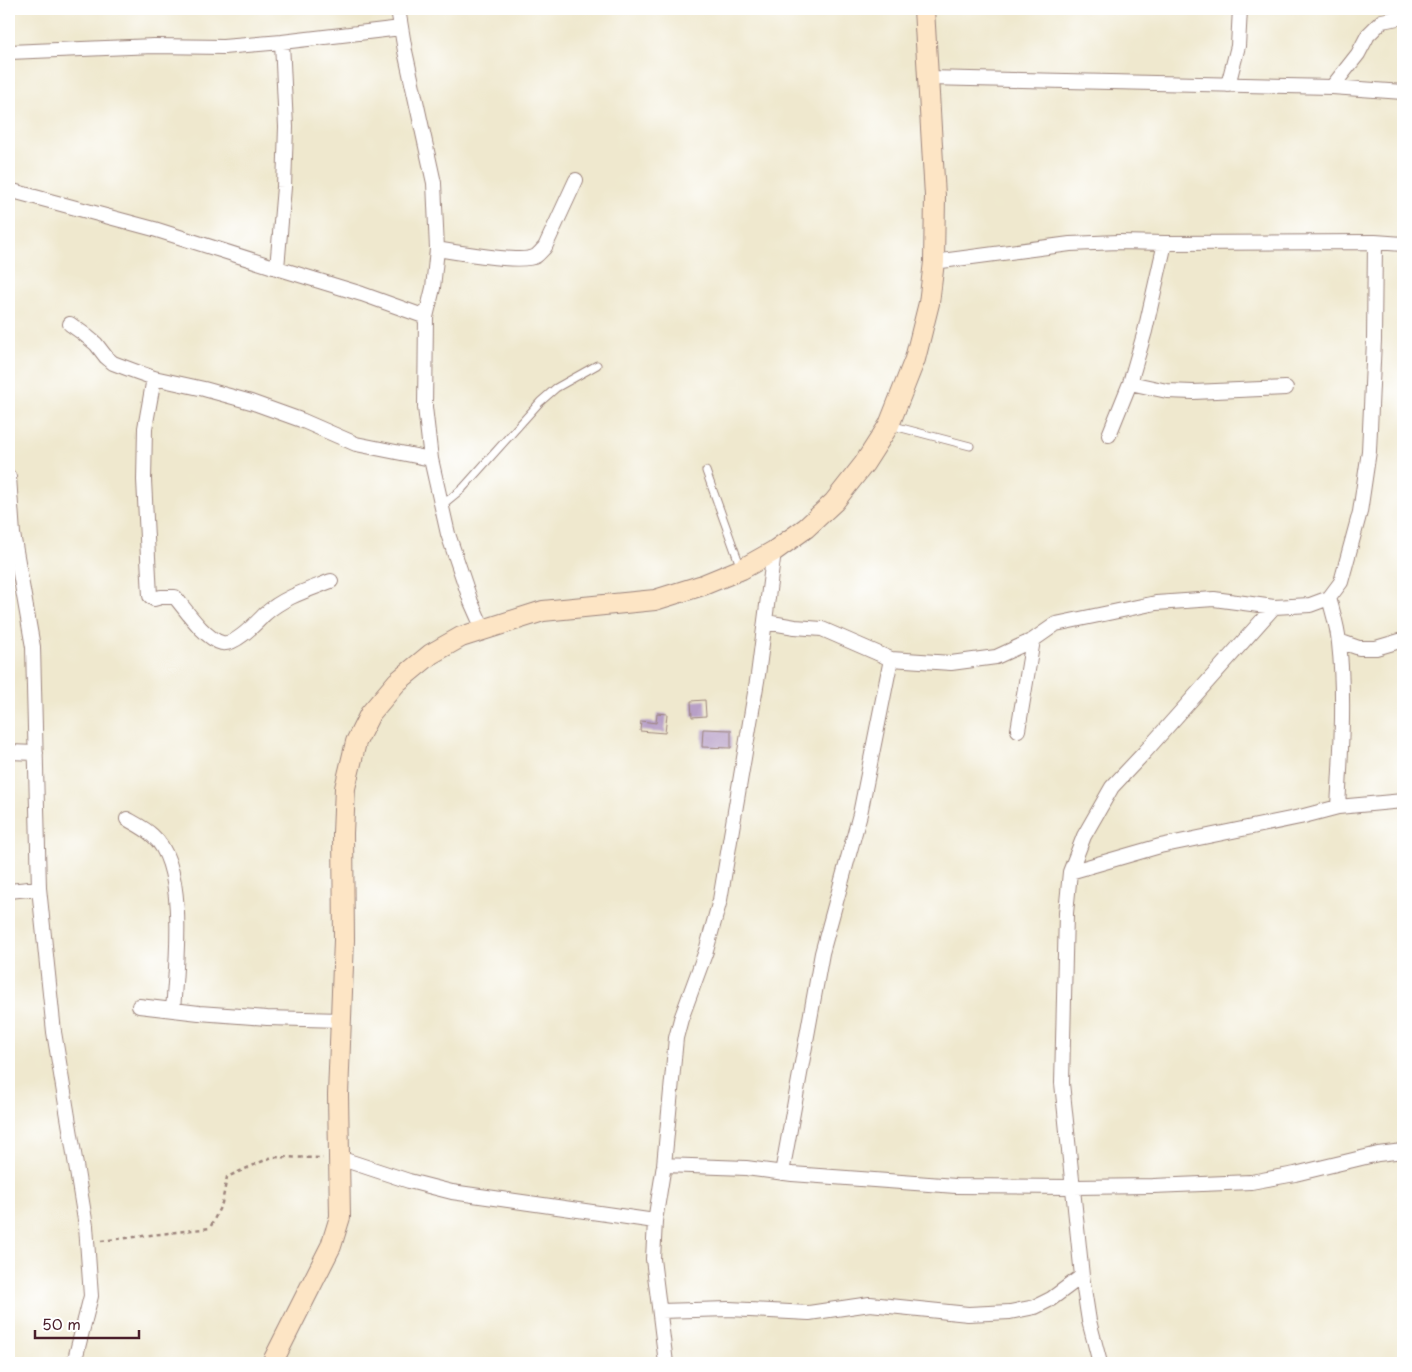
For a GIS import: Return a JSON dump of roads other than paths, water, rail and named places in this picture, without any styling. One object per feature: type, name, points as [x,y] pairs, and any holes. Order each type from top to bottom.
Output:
[{"type":"main road","points":[[272,1363],[315,1282],[331,1246],[340,1216],[338,1095],[344,940],[343,833],[345,788],[356,742],[370,714],[396,682],[431,654],[461,636],[543,611],[655,600],[702,585],[742,568],[774,551],[806,528],[834,502],[864,464],[889,425],[916,359],[929,303],[934,262],[935,196],[924,9]]},
{"type":"street","points":[[398,9],[434,183],[438,249],[433,288],[426,316],[425,407],[431,459],[440,507],[471,602],[483,628]]},
{"type":"street","points":[[1228,85],[1238,46],[1240,9]]},
{"type":"street","points":[[1332,88],[1358,54],[1368,35],[1382,22],[1403,16]]},
{"type":"street","points":[[9,52],[154,46],[223,47],[401,28]]},
{"type":"street","points":[[277,268],[284,187],[286,127],[282,42]]},
{"type":"street","points":[[928,78],[1332,88],[1403,92]]},
{"type":"street","points":[[438,249],[509,258],[526,259],[536,256],[545,247],[576,180]]},
{"type":"street","points":[[9,190],[154,229],[426,316]]},
{"type":"street","points":[[934,262],[1070,244],[1119,242],[1375,242],[1403,244]]},
{"type":"street","points":[[766,622],[822,629],[891,659],[951,664],[996,657],[1033,640],[1056,624],[1156,603],[1214,599],[1274,607],[1310,605],[1329,598],[1341,582],[1360,512],[1369,451],[1374,340],[1375,242]]},
{"type":"street","points":[[1109,435],[1130,383],[1147,323],[1164,243]]},
{"type":"street","points":[[70,324],[96,344],[106,358],[113,363],[154,378],[204,388],[251,402],[301,420],[356,444],[431,459]]},
{"type":"street","points":[[154,378],[145,428],[145,489],[150,596],[154,599],[161,596],[175,597],[209,635],[222,643],[233,642],[275,605],[331,581]]},
{"type":"street","points":[[1130,383],[1167,391],[1193,392],[1286,388]]},
{"type":"street","points":[[9,477],[13,562],[30,622],[33,647],[39,888],[54,1032],[86,1226],[91,1296],[74,1363]]},
{"type":"street","points":[[666,1363],[653,1259],[654,1221],[664,1165],[676,1038],[706,951],[720,900],[766,622],[774,551]]},
{"type":"street","points":[[1329,598],[1339,641],[1342,726],[1338,807]]},
{"type":"street","points":[[1100,1363],[1082,1276],[1062,1083],[1066,913],[1070,872],[1084,836],[1112,787],[1274,607]]},
{"type":"street","points":[[1018,730],[1033,640]]},
{"type":"street","points":[[1339,641],[1359,648],[1376,648],[1403,640]]},
{"type":"street","points":[[782,1173],[822,953],[860,814],[891,659]]},
{"type":"street","points":[[9,752],[36,753]]},
{"type":"street","points":[[1070,872],[1160,846],[1300,817],[1338,807],[1403,801]]},
{"type":"street","points":[[128,819],[154,836],[164,850],[171,868],[179,934],[173,1010]]},
{"type":"street","points":[[9,892],[39,888]]},
{"type":"street","points":[[140,1006],[267,1018],[340,1020]]},
{"type":"street","points":[[664,1165],[746,1168],[782,1173],[956,1186],[1219,1185],[1251,1182],[1295,1174],[1378,1154],[1403,1150]]},
{"type":"street","points":[[339,1158],[408,1181],[452,1192],[654,1221]]},
{"type":"street","points":[[660,1311],[729,1308],[809,1313],[875,1304],[968,1314],[1010,1312],[1035,1307],[1051,1299],[1082,1276]]},
{"type":"lane","points":[[440,507],[463,488],[540,402],[556,388],[597,365]]},
{"type":"lane","points":[[889,425],[970,446]]},
{"type":"lane","points":[[706,471],[742,568]]}]
